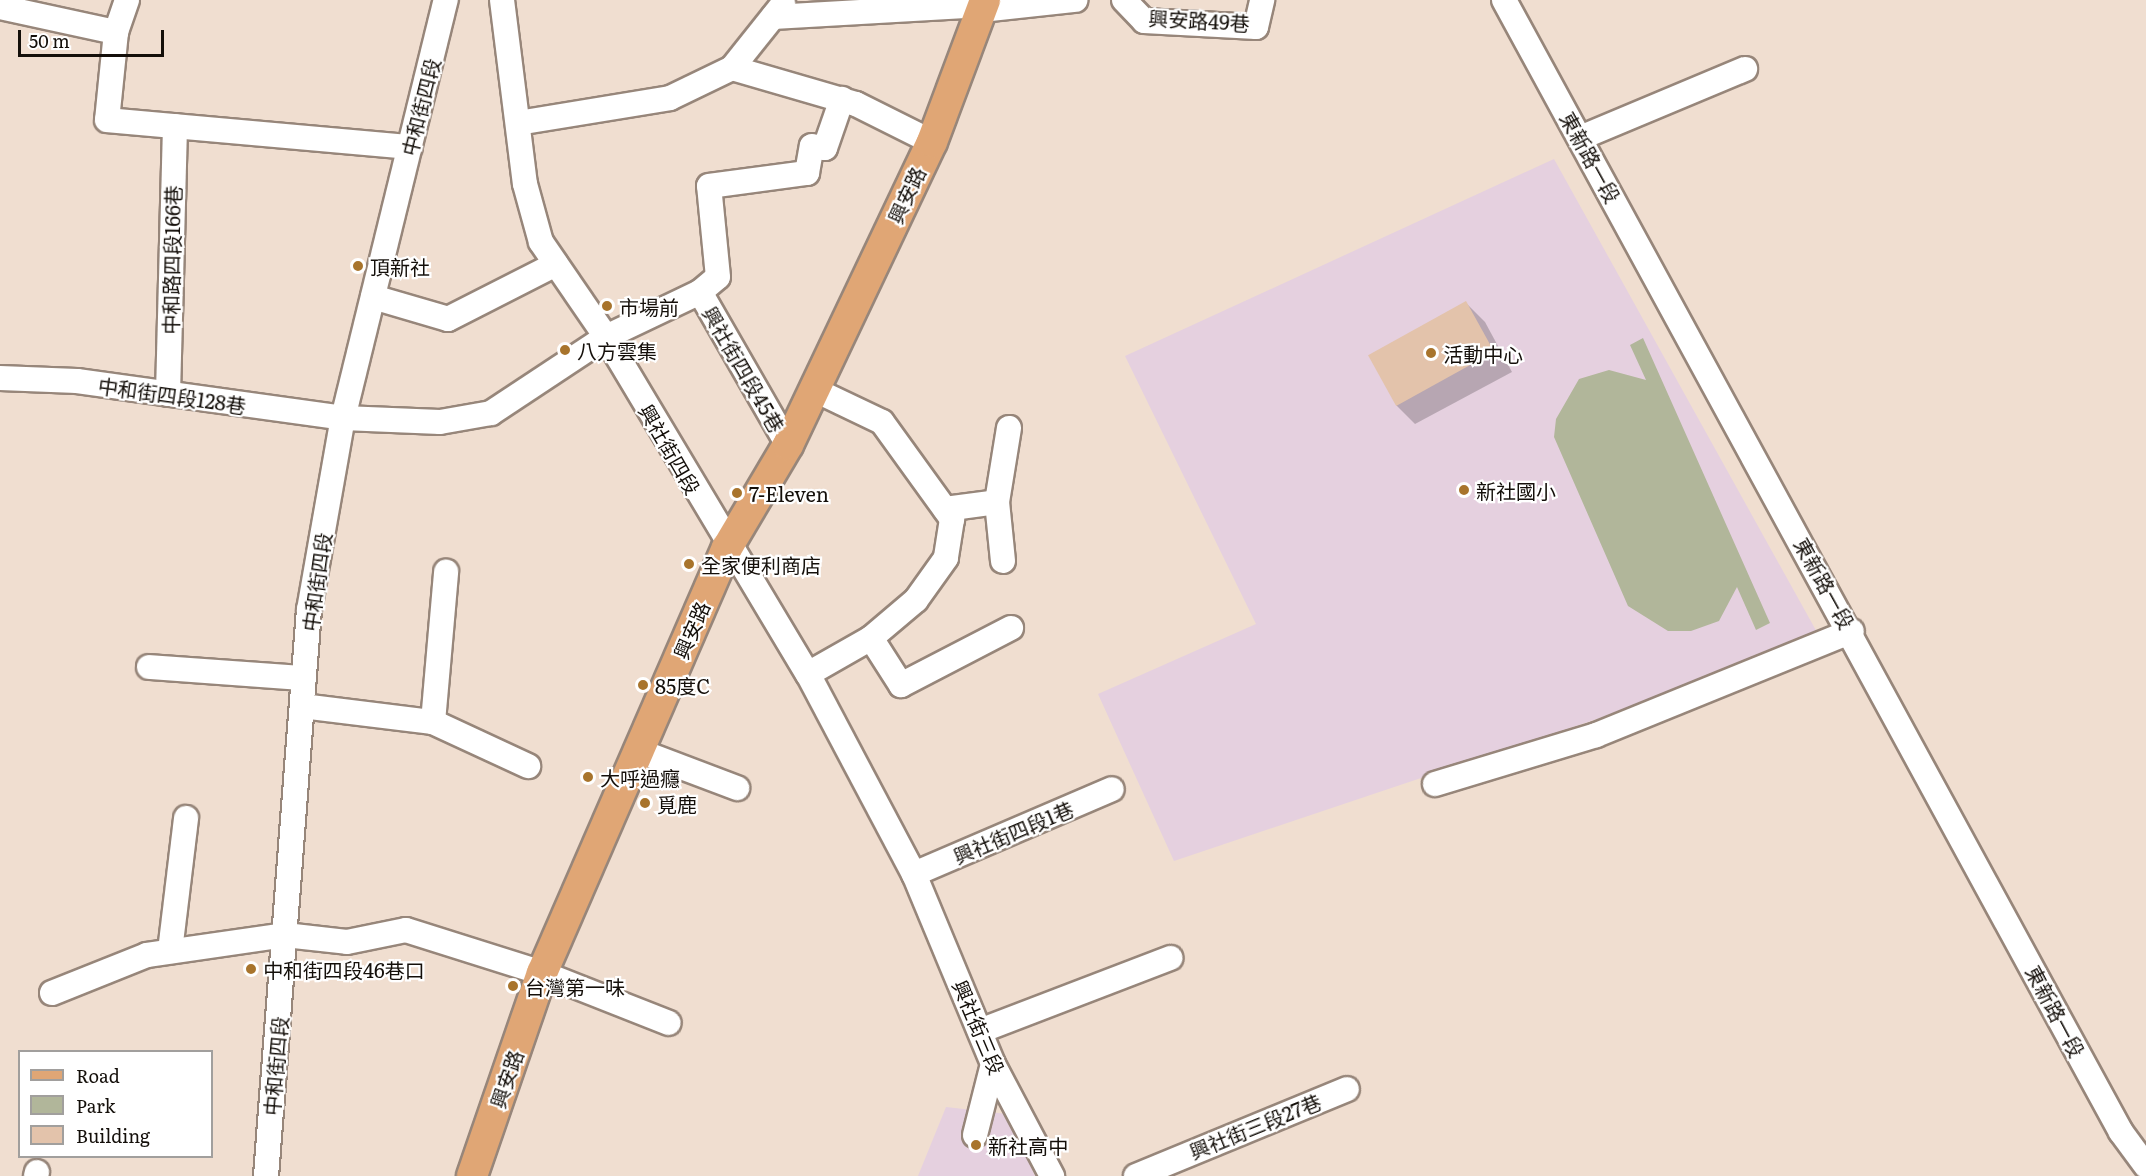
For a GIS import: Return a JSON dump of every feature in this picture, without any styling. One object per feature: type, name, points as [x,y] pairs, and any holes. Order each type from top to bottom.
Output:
[{"type":"main road","name":"興安路","points":[[472,1176],[542,973],[727,548],[788,445],[932,142],[983,5]]},
{"type":"street","points":[[127,0],[116,32],[107,120],[410,147]]},
{"type":"street","name":"中和街四段","points":[[266,1176],[309,610],[343,418],[446,0]]},
{"type":"street","name":"興社街四段","points":[[502,0],[525,184],[541,242],[606,337],[727,548],[808,674],[914,874]]},
{"type":"street","points":[[518,123],[670,98],[732,68],[779,8],[983,5],[1075,0]]},
{"type":"street","name":"興安路49巷","points":[[1124,0],[1144,21],[1256,27],[1262,0]]},
{"type":"street","name":"東新路一段","points":[[1504,0],[1852,631],[2121,1132],[2146,1166]]},
{"type":"street","points":[[0,8],[116,32]]},
{"type":"street","points":[[732,68],[842,99],[932,142]]},
{"type":"street","points":[[1580,138],[1745,69]]},
{"type":"street","name":"興社街四段45巷","points":[[343,418],[441,422],[491,413],[606,337],[700,292],[718,277],[709,186],[807,173],[812,146],[825,148],[842,99]]},
{"type":"street","name":"中和路四段166巷","points":[[168,394],[175,126]]},
{"type":"street","points":[[373,297],[448,319],[556,264]]},
{"type":"street","name":"興社街四段45巷","points":[[700,292],[788,445]]},
{"type":"street","name":"中和街四段128巷","points":[[0,378],[168,394],[343,418]]},
{"type":"street","points":[[808,674],[871,638],[916,600],[946,558],[952,519],[882,422],[814,390]]},
{"type":"street","points":[[1003,561],[997,502],[1009,428]]},
{"type":"street","points":[[945,509],[997,502]]},
{"type":"street","points":[[433,722],[446,572]]},
{"type":"street","points":[[871,638],[901,685],[1011,628]]},
{"type":"street","points":[[1435,784],[1596,735],[1852,631]]},
{"type":"street","points":[[149,667],[304,678]]},
{"type":"street","points":[[302,706],[433,722],[528,766]]},
{"type":"street","points":[[639,751],[738,788]]},
{"type":"street","name":"興社街四段1巷","points":[[914,874],[1112,789]]},
{"type":"street","points":[[170,951],[186,818]]},
{"type":"street","name":"興社街三段","points":[[914,874],[993,1064],[1052,1176]]},
{"type":"street","points":[[52,993],[170,951],[285,935],[347,942],[406,930],[542,973],[669,1023]]},
{"type":"street","points":[[980,1031],[1170,958]]},
{"type":"street","points":[[975,1135],[993,1064]]},
{"type":"street","name":"興社街三段27巷","points":[[1136,1176],[1165,1170],[1347,1089]]},
{"type":"shaded area","name":"新社國小","points":[[1554,159],[1823,643],[1174,861],[1098,694],[1256,624],[1125,356]]},
{"type":"shaded area","name":"新社高中","points":[[946,1107],[1007,1114],[1035,1176],[918,1176]]},
{"type":"green space","points":[[1643,338],[1770,623],[1756,630],[1737,587],[1719,621],[1691,631],[1668,631],[1628,606],[1554,437],[1556,419],[1579,379],[1609,370],[1646,380],[1630,345]]},
{"type":"building","name":"活動中心","points":[[1466,301],[1494,352],[1396,406],[1368,355]]},
{"type":"place","name":"頂新社","points":[[358,266]]},
{"type":"place","name":"市場前","points":[[607,306]]},
{"type":"place","name":"八方雲集","points":[[565,350]]},
{"type":"place","name":"活動中心","points":[[1431,353]]},
{"type":"place","name":"新社國小","points":[[1464,490]]},
{"type":"place","name":"7-Eleven","points":[[737,493]]},
{"type":"place","name":"全家便利商店","points":[[689,564]]},
{"type":"place","name":"85度C","points":[[643,685]]},
{"type":"place","name":"大呼過癮","points":[[588,777]]},
{"type":"place","name":"覓鹿","points":[[645,803]]},
{"type":"place","name":"中和街四段46巷口","points":[[251,969]]},
{"type":"place","name":"台灣第一味","points":[[513,986]]},
{"type":"place","name":"新社高中","points":[[976,1145]]}]
